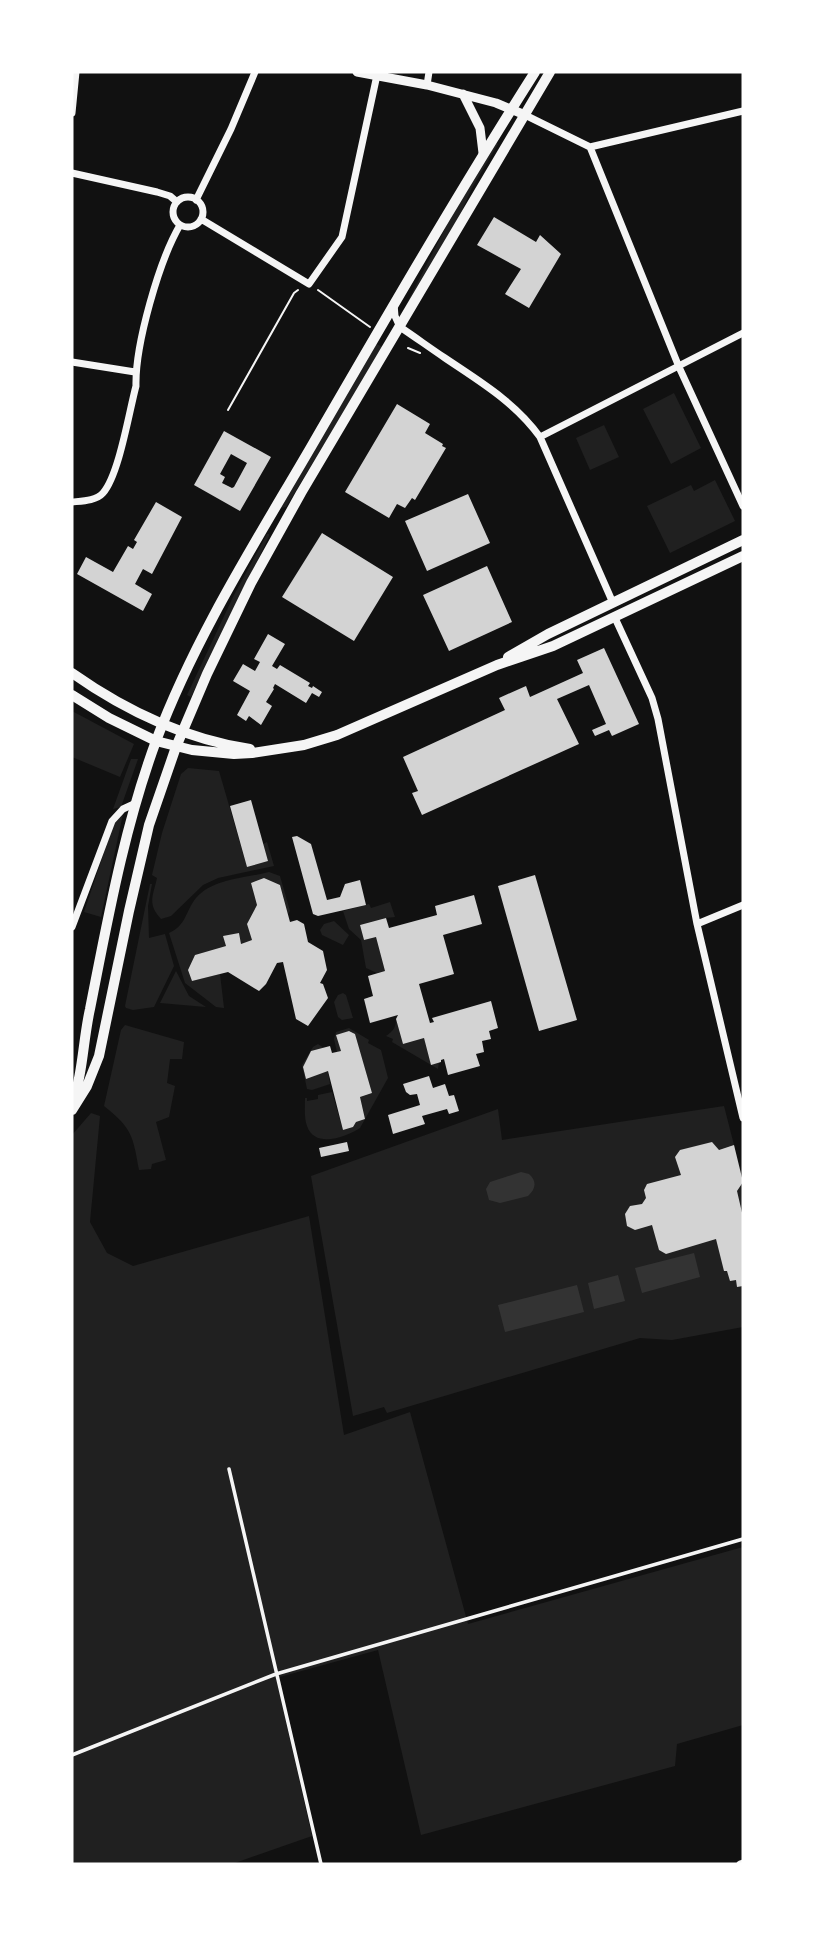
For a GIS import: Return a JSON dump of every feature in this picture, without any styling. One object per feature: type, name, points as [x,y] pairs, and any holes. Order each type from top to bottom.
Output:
[{"type":"main road","points":[[72,1104],[79,1083],[86,1027],[114,886],[135,803],[162,725],[183,675],[213,615],[394,303],[535,72]]},
{"type":"main road","points":[[72,1110],[88,1086],[99,1056],[142,852],[158,797],[181,733],[207,674],[251,583],[306,484],[550,72]]},
{"type":"main road","points":[[496,665],[527,645],[743,540]]},
{"type":"main road","points":[[72,695],[109,718],[156,741],[176,747],[220,754],[270,751],[304,745],[337,735],[496,665],[553,646],[743,556]]},
{"type":"main road","points":[[72,673],[162,725],[181,733],[228,745],[270,751]]},
{"type":"street","points":[[72,113],[76,72]]},
{"type":"street","points":[[196,200],[255,72]]},
{"type":"street","points":[[357,72],[427,85],[511,108],[590,147],[743,111]]},
{"type":"street","points":[[427,85],[429,72]]},
{"type":"street","points":[[201,219],[309,284],[342,237],[377,75]]},
{"type":"street","points":[[463,94],[480,128],[484,153]]},
{"type":"street","points":[[590,147],[679,367],[743,506]]},
{"type":"street","points":[[72,173],[157,192],[170,196],[177,202]]},
{"type":"street","points":[[184,198],[196,200],[201,206],[201,219],[194,226],[180,225],[173,214],[177,202],[184,198]]},
{"type":"street","points":[[72,502],[92,500],[102,495],[113,476],[136,386],[135,372],[154,292],[171,242],[180,225]]},
{"type":"street","points":[[394,303],[395,316],[400,327],[490,387],[541,437],[612,603]]},
{"type":"street","points":[[541,437],[743,333]]},
{"type":"street","points":[[72,362],[135,372]]},
{"type":"street","points":[[615,618],[652,698],[658,719],[697,924],[743,1118]]},
{"type":"street","points":[[72,927],[112,821],[135,803]]},
{"type":"street","points":[[697,924],[743,905]]},
{"type":"lane","points":[[229,1469],[321,1864]]},
{"type":"lane","points":[[72,1755],[276,1674],[743,1539]]},
{"type":"path","points":[[228,410],[294,293],[309,284],[370,327]]},
{"type":"path","points":[[408,348],[414,351]]},
{"type":"shaded area","points":[[494,142],[498,144],[472,188],[458,219],[404,309],[455,209]]},
{"type":"shaded area","points":[[376,344],[383,347],[286,507],[281,508]]},
{"type":"shaded area","points":[[674,393],[701,448],[671,464],[643,409]]},
{"type":"shaded area","points":[[604,425],[619,457],[590,470],[576,438]]},
{"type":"shaded area","points":[[715,480],[735,521],[670,553],[647,506],[691,485],[694,491]]},
{"type":"shaded area","points":[[267,534],[269,536],[264,547],[191,697],[187,695],[234,595]]},
{"type":"shaded area","points":[[72,711],[134,744],[120,777],[72,757]]},
{"type":"shaded area","points":[[131,759],[138,759],[121,807],[113,809]]},
{"type":"shaded area","points":[[188,768],[219,771],[247,867],[268,861],[263,844],[267,842],[274,866],[218,878],[203,885],[171,916],[161,919],[154,909],[153,895],[157,878],[152,875],[181,774]]},
{"type":"shaded area","points":[[123,814],[101,917],[84,912],[115,820]]},
{"type":"shaded area","points":[[269,872],[280,876],[290,911],[288,914],[280,885],[264,878],[251,883],[257,905],[247,924],[252,940],[241,944],[239,933],[224,937],[226,946],[195,955],[188,970],[192,981],[220,974],[224,1008],[216,1007],[185,983],[169,933],[182,923],[196,898],[211,887]]},
{"type":"shaded area","points":[[150,884],[149,938],[165,934],[174,966],[154,1007],[133,1010],[125,1006]]},
{"type":"shaded area","points":[[390,902],[395,917],[360,925],[364,940],[376,937],[385,971],[377,973],[366,968],[361,940],[349,929],[343,911],[369,904],[371,908]]},
{"type":"shaded area","points":[[334,921],[349,935],[343,945],[322,935],[320,930],[324,924]]},
{"type":"shaded area","points":[[176,971],[189,996],[206,1007],[160,1003]]},
{"type":"shaded area","points":[[343,993],[353,1018],[342,1020],[338,1017],[334,1002],[338,995]]},
{"type":"shaded area","points":[[396,1019],[403,1044],[424,1038],[431,1064],[439,1062],[438,1069],[386,1036],[394,1029]]},
{"type":"shaded area","points":[[125,1025],[184,1042],[182,1059],[170,1059],[167,1083],[175,1086],[169,1117],[156,1122],[166,1160],[152,1164],[151,1169],[139,1170],[130,1134],[120,1120],[104,1106],[121,1030]]},
{"type":"shaded area","points":[[349,1028],[381,1050],[388,1078],[360,1128],[347,1135],[324,1139],[311,1133],[307,1126],[305,1098],[307,1101],[318,1099],[318,1095],[332,1092],[343,1130],[365,1119],[360,1097],[372,1093],[355,1034],[349,1031],[337,1035],[341,1051],[337,1052],[334,1039],[336,1032]]},
{"type":"shaded area","points":[[318,1044],[324,1048],[311,1051],[303,1067],[306,1078],[328,1071],[330,1084],[312,1090],[307,1089],[302,1065],[313,1047]]},
{"type":"shaded area","points":[[724,1106],[743,1180],[743,1327],[672,1340],[640,1338],[387,1413],[384,1407],[353,1416],[311,1176],[498,1109],[502,1140]]},
{"type":"shaded area","points":[[91,1113],[100,1116],[90,1222],[107,1253],[133,1266],[309,1216],[344,1435],[410,1412],[468,1624],[743,1547],[743,1725],[677,1744],[675,1766],[421,1835],[378,1650],[276,1678],[312,1836],[232,1864],[72,1864],[72,1135]]},
{"type":"shaded area","points":[[521,1172],[529,1174],[534,1182],[533,1191],[528,1196],[500,1203],[489,1200],[486,1189],[490,1182]]},
{"type":"shaded area","points":[[694,1253],[700,1277],[642,1293],[635,1268]]},
{"type":"shaded area","points":[[618,1275],[625,1301],[594,1309],[588,1283]]},
{"type":"shaded area","points":[[577,1285],[584,1312],[505,1332],[498,1305]]},
{"type":"building","points":[[494,217],[536,242],[540,235],[561,254],[529,308],[505,294],[521,269],[477,245]]},
{"type":"building","points":[[397,404],[430,424],[425,433],[446,448],[415,500],[412,498],[405,508],[397,504],[389,518],[345,492]]},
{"type":"building","points":[[224,431],[271,457],[240,511],[194,485]],"holes":[[[231,454],[247,463],[234,487],[222,483],[225,477],[220,474]]]},
{"type":"building","points":[[468,494],[490,543],[427,571],[405,521]]},
{"type":"building","points":[[156,502],[182,517],[152,574],[143,569],[135,584],[152,594],[143,611],[77,574],[86,557],[113,572],[128,546],[133,549],[137,542],[134,540]]},
{"type":"building","points":[[322,533],[393,577],[354,641],[282,597]]},
{"type":"building","points":[[487,566],[512,622],[449,651],[423,595]]},
{"type":"building","points":[[268,634],[285,644],[272,666],[277,669],[280,665],[310,683],[308,686],[322,692],[319,697],[312,693],[306,703],[275,684],[266,702],[272,706],[261,725],[249,716],[246,721],[237,715],[250,691],[233,681],[243,664],[255,671],[260,662],[254,659]]},
{"type":"building","points":[[604,648],[639,724],[612,736],[609,730],[595,736],[592,730],[606,724],[589,685],[557,699],[579,744],[422,815],[412,793],[418,791],[403,757],[505,710],[499,698],[526,686],[530,697],[583,673],[577,660]]},
{"type":"building","points":[[251,800],[268,861],[247,867],[230,806]]},
{"type":"building","points":[[297,836],[311,844],[327,900],[340,897],[345,884],[360,880],[366,905],[318,916],[313,914],[292,837]]},
{"type":"building","points":[[535,875],[577,1020],[539,1031],[498,886]]},
{"type":"building","points":[[264,878],[280,885],[290,922],[297,920],[304,924],[308,942],[323,951],[327,970],[320,983],[323,984],[328,998],[308,1026],[296,1019],[283,962],[277,963],[266,984],[259,991],[228,972],[192,981],[188,970],[195,955],[226,946],[223,936],[239,933],[241,944],[252,940],[247,924],[257,905],[251,883]]},
{"type":"building","points":[[474,895],[482,924],[443,935],[454,974],[419,984],[430,1023],[434,1022],[432,1018],[491,1001],[498,1028],[489,1031],[491,1039],[482,1041],[484,1052],[476,1054],[480,1066],[448,1075],[444,1059],[431,1065],[424,1038],[403,1044],[396,1019],[398,1015],[370,1023],[364,999],[373,996],[368,976],[385,971],[376,937],[364,940],[360,925],[386,918],[389,928],[437,915],[435,906]]},
{"type":"building","points":[[349,1031],[355,1034],[372,1093],[360,1097],[365,1119],[343,1130],[328,1071],[306,1079],[303,1067],[311,1051],[330,1046],[332,1053],[341,1051],[336,1035]]},
{"type":"building","points":[[429,1076],[433,1088],[445,1084],[449,1096],[454,1095],[459,1111],[449,1114],[447,1109],[422,1116],[425,1124],[393,1134],[388,1115],[420,1105],[417,1094],[410,1095],[403,1084]]},
{"type":"building","points":[[347,1142],[349,1151],[321,1157],[319,1148]]},
{"type":"building","points":[[712,1142],[719,1150],[734,1145],[743,1182],[737,1191],[743,1217],[743,1286],[737,1287],[736,1280],[730,1281],[727,1271],[724,1271],[716,1239],[666,1254],[659,1250],[652,1225],[635,1230],[627,1226],[625,1214],[630,1206],[642,1204],[646,1198],[644,1190],[647,1184],[681,1175],[675,1157],[680,1150]]}]
